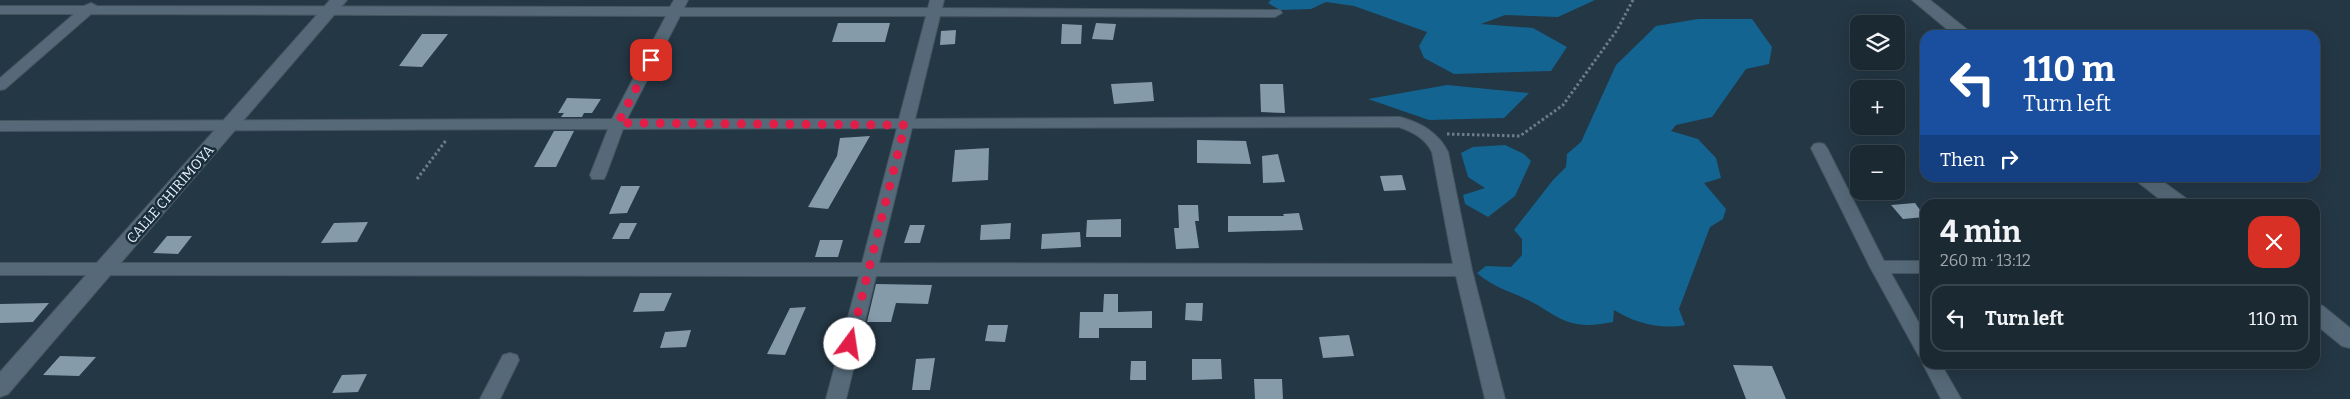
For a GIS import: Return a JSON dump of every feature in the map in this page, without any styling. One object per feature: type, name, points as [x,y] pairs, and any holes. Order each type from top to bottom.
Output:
[{"type":"street","points":[[0,86],[98,0]]},
{"type":"street","points":[[1920,0],[1959,30]]},
{"type":"street","points":[[0,10],[334,6],[678,6],[935,7],[1275,13]]},
{"type":"street","name":"CALLE CHIRIMOYA","points":[[0,388],[334,6]]},
{"type":"street","points":[[598,175],[618,123],[678,6]]},
{"type":"street","points":[[836,399],[935,7]]},
{"type":"street","points":[[0,126],[618,123],[905,125],[1385,121],[1415,126],[1436,142],[1440,152],[1464,270],[1495,399]]},
{"type":"street","points":[[1819,148],[1879,267],[1920,342]]},
{"type":"street","points":[[2151,182],[2173,199]]},
{"type":"street","points":[[1879,267],[1920,267]]},
{"type":"street","points":[[0,270],[868,272],[1464,270]]},
{"type":"street","points":[[2320,316],[2350,340]]},
{"type":"street","points":[[490,399],[510,360]]},
{"type":"street","points":[[1935,369],[1951,399]]},
{"type":"path","points":[[1427,134],[1520,136],[1563,105],[1617,30],[1633,0]]},
{"type":"path","points":[[417,179],[458,124]]},
{"type":"water","points":[[1271,0],[1595,0],[1558,17],[1505,15],[1481,24],[1533,28],[1567,47],[1551,71],[1454,74],[1424,58],[1419,46],[1427,32],[1354,6],[1326,2],[1311,9],[1280,10],[1268,3]]},
{"type":"water","points":[[1698,19],[1752,19],[1772,47],[1769,64],[1746,69],[1712,117],[1676,125],[1671,131],[1698,139],[1716,158],[1721,178],[1704,183],[1726,209],[1723,219],[1710,227],[1679,309],[1685,325],[1667,327],[1648,324],[1630,319],[1614,310],[1613,322],[1590,325],[1572,323],[1495,285],[1477,273],[1486,266],[1511,267],[1522,255],[1522,239],[1514,230],[1553,180],[1566,167],[1567,154],[1581,142],[1616,65],[1656,26]]},
{"type":"water","points":[[1447,85],[1529,93],[1504,118],[1429,120],[1368,99]]},
{"type":"water","points":[[1505,145],[1524,154],[1531,161],[1515,196],[1488,217],[1465,204],[1463,195],[1485,188],[1468,177],[1461,153],[1473,147]]},
{"type":"building","points":[[838,23],[890,23],[885,42],[832,42]]},
{"type":"building","points":[[1096,23],[1116,24],[1113,40],[1092,39]]},
{"type":"building","points":[[1062,24],[1082,25],[1081,44],[1061,44]]},
{"type":"building","points":[[956,30],[955,44],[940,45],[941,31]]},
{"type":"building","points":[[422,34],[448,34],[422,67],[399,66]]},
{"type":"building","points":[[1152,82],[1154,101],[1114,104],[1111,84]]},
{"type":"building","points":[[1260,84],[1283,84],[1285,113],[1261,112]]},
{"type":"building","points":[[567,98],[601,99],[592,113],[584,113],[582,117],[561,117],[564,113],[558,113]]},
{"type":"building","points":[[554,131],[574,131],[556,167],[534,167]]},
{"type":"building","points":[[870,136],[828,209],[808,207],[837,156],[840,138]]},
{"type":"building","points":[[1197,140],[1246,141],[1251,164],[1197,163]]},
{"type":"building","points":[[989,148],[988,180],[952,182],[955,150]]},
{"type":"building","points":[[1278,154],[1285,182],[1263,183],[1262,156]]},
{"type":"building","points":[[1402,175],[1406,190],[1384,191],[1380,176]]},
{"type":"building","points":[[621,186],[640,186],[627,213],[609,214]]},
{"type":"building","points":[[1915,203],[1920,210],[1920,217],[1903,219],[1891,205]]},
{"type":"building","points":[[1178,205],[1198,205],[1199,221],[1195,221],[1199,248],[1176,249],[1174,228],[1179,228]]},
{"type":"building","points":[[1299,213],[1303,230],[1228,232],[1228,216],[1284,216],[1283,214]]},
{"type":"building","points":[[1121,219],[1121,237],[1086,237],[1087,220]]},
{"type":"building","points":[[368,222],[357,242],[321,243],[334,223]]},
{"type":"building","points":[[620,223],[637,223],[629,239],[612,239]]},
{"type":"building","points":[[1011,223],[1010,239],[980,240],[981,225]]},
{"type":"building","points":[[910,225],[925,225],[920,243],[904,243]]},
{"type":"building","points":[[1080,232],[1081,247],[1041,249],[1042,234]]},
{"type":"building","points":[[167,236],[192,236],[178,254],[153,253]]},
{"type":"building","points":[[820,240],[843,240],[838,257],[815,257]]},
{"type":"building","points":[[876,284],[932,285],[928,304],[896,303],[891,322],[867,322]]},
{"type":"building","points":[[640,293],[672,293],[664,311],[633,312]]},
{"type":"building","points":[[1104,294],[1118,294],[1118,312],[1152,311],[1152,328],[1099,328],[1099,338],[1079,338],[1080,312],[1103,312]]},
{"type":"building","points":[[49,303],[33,322],[0,323],[0,304]]},
{"type":"building","points":[[1186,303],[1203,303],[1202,321],[1185,320]]},
{"type":"building","points":[[806,307],[785,355],[767,354],[790,308]]},
{"type":"building","points":[[988,325],[1008,325],[1005,342],[985,341]]},
{"type":"building","points":[[691,330],[686,347],[660,348],[665,332]]},
{"type":"building","points":[[1349,335],[1354,356],[1323,358],[1319,337]]},
{"type":"building","points":[[60,356],[96,357],[79,376],[43,375]]},
{"type":"building","points":[[935,358],[930,390],[912,390],[916,359]]},
{"type":"building","points":[[1192,359],[1221,359],[1222,379],[1192,380]]},
{"type":"building","points":[[1131,361],[1146,361],[1146,380],[1130,380]]},
{"type":"building","points":[[1733,365],[1772,366],[1786,399],[1746,399]]},
{"type":"building","points":[[367,374],[358,392],[332,393],[342,375]]},
{"type":"building","points":[[1254,379],[1282,379],[1283,399],[1255,399]]},
{"type":"route","points":[[651,60],[618,123],[905,125],[850,344]]}]
